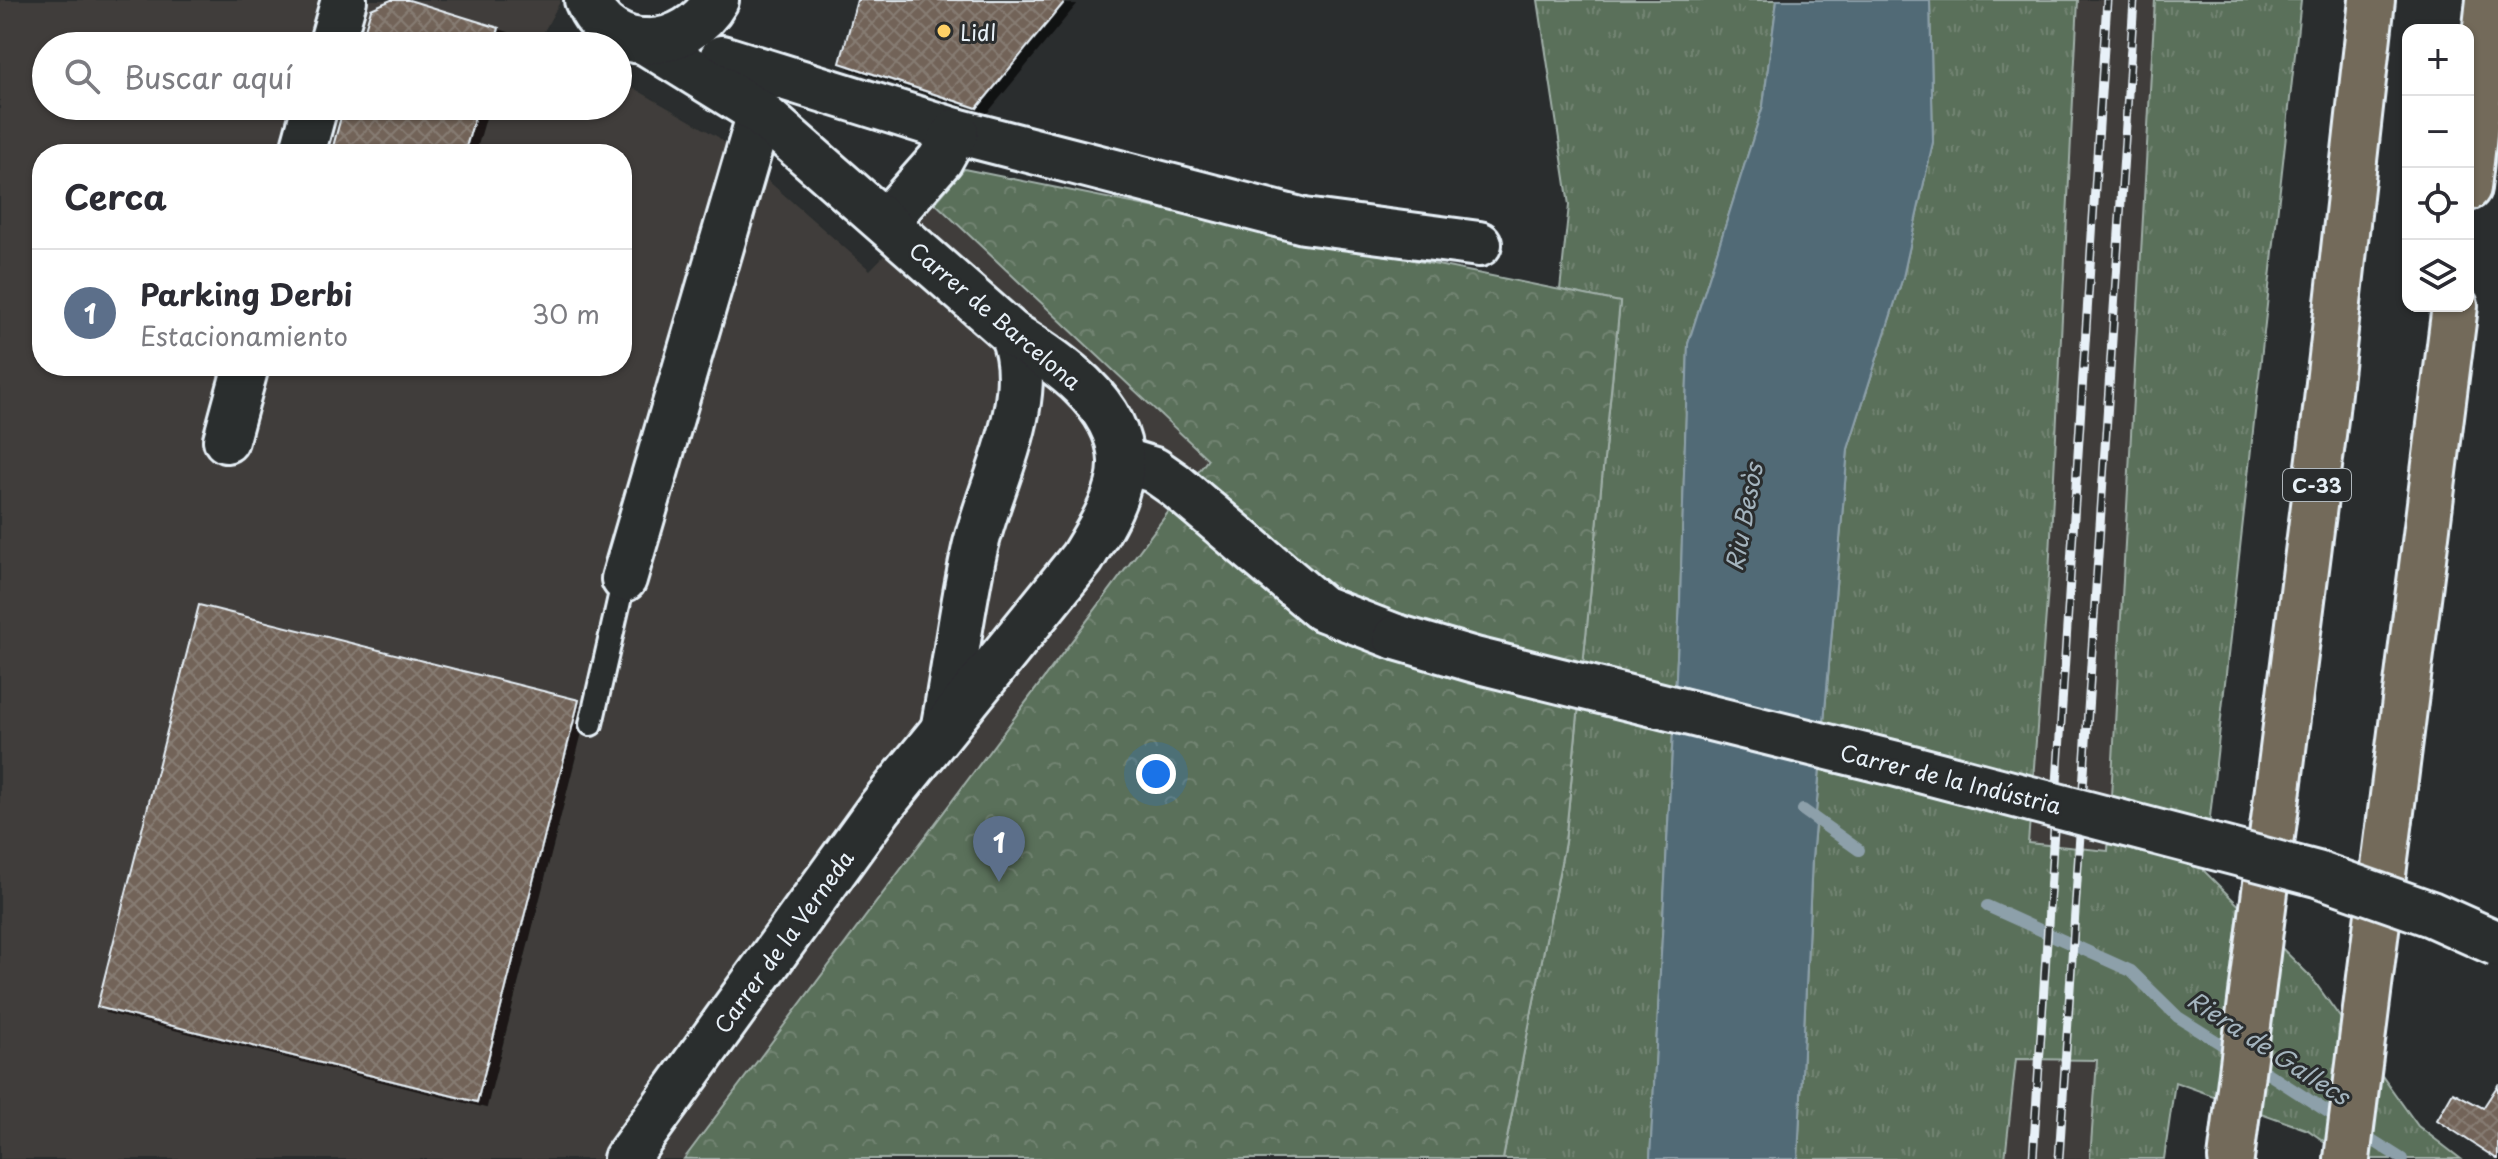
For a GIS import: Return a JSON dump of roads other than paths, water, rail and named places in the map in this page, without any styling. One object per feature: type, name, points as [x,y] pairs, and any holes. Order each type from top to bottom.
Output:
[{"type":"highway","name":"C-33","points":[[2231,1159],[2372,0]]},
{"type":"highway","points":[[2470,168],[2489,0]]},
{"type":"highway","points":[[2347,1159],[2454,312]]},
{"type":"street","points":[[335,32],[344,0]]},
{"type":"street","name":"Carrer de Barcelona","points":[[587,0],[599,19],[615,32]]},
{"type":"street","points":[[644,41],[669,39],[713,27],[956,131],[1304,221],[1479,244]]},
{"type":"street","name":"Carrer de Barcelona","points":[[713,27],[760,113]]},
{"type":"street","name":"Carrer de Barcelona","points":[[632,38],[644,41],[760,113],[1012,334],[1052,359],[1091,395],[1111,428],[1121,460]]},
{"type":"street","points":[[624,579],[760,113]]},
{"type":"street","points":[[305,144],[311,120]]},
{"type":"street","points":[[885,222],[940,160],[956,131]]},
{"type":"street","name":"Carrer de la Verneda","points":[[944,726],[975,548],[1022,382],[1019,352],[1012,334]]},
{"type":"street","points":[[226,440],[243,376]]},
{"type":"street","name":"Carrer de la Verneda","points":[[626,1159],[879,809],[1082,558],[1105,520],[1118,483],[1121,460]]},
{"type":"street","name":"Carrer de la Indústria","points":[[1121,460],[1154,470],[1174,484],[1321,608],[1396,637],[1475,660],[1897,764],[2317,874],[2431,914],[2498,944]]},
{"type":"street","points":[[975,548],[982,579],[995,603],[1015,614],[1035,616]]},
{"type":"lane","points":[[591,724],[624,579]]},
{"type":"water","name":"Riu Besòs","points":[[1777,0],[1930,0],[1933,142],[1903,277],[1848,449],[1812,858],[1798,1159],[1650,1159],[1680,602],[1688,344],[1763,106]]},
{"type":"waterway","name":"Riera de Gallecs","points":[[1803,810],[1859,850]]},
{"type":"waterway","name":"Riera de Gallecs","points":[[1987,906],[2131,971],[2178,1017],[2237,1054]]},
{"type":"waterway","name":"Riera de Gallecs","points":[[2253,1064],[2342,1121]]},
{"type":"waterway","name":"Riera de Gallecs","points":[[2361,1133],[2402,1159]]},
{"type":"railway","points":[[2033,1159],[2107,0]]},
{"type":"railway","points":[[2059,1159],[2134,0]]},
{"type":"place","name":"Lidl","points":[[944,31]]},
{"type":"place","name":"Parking Derbi","points":[[999,882]]}]
